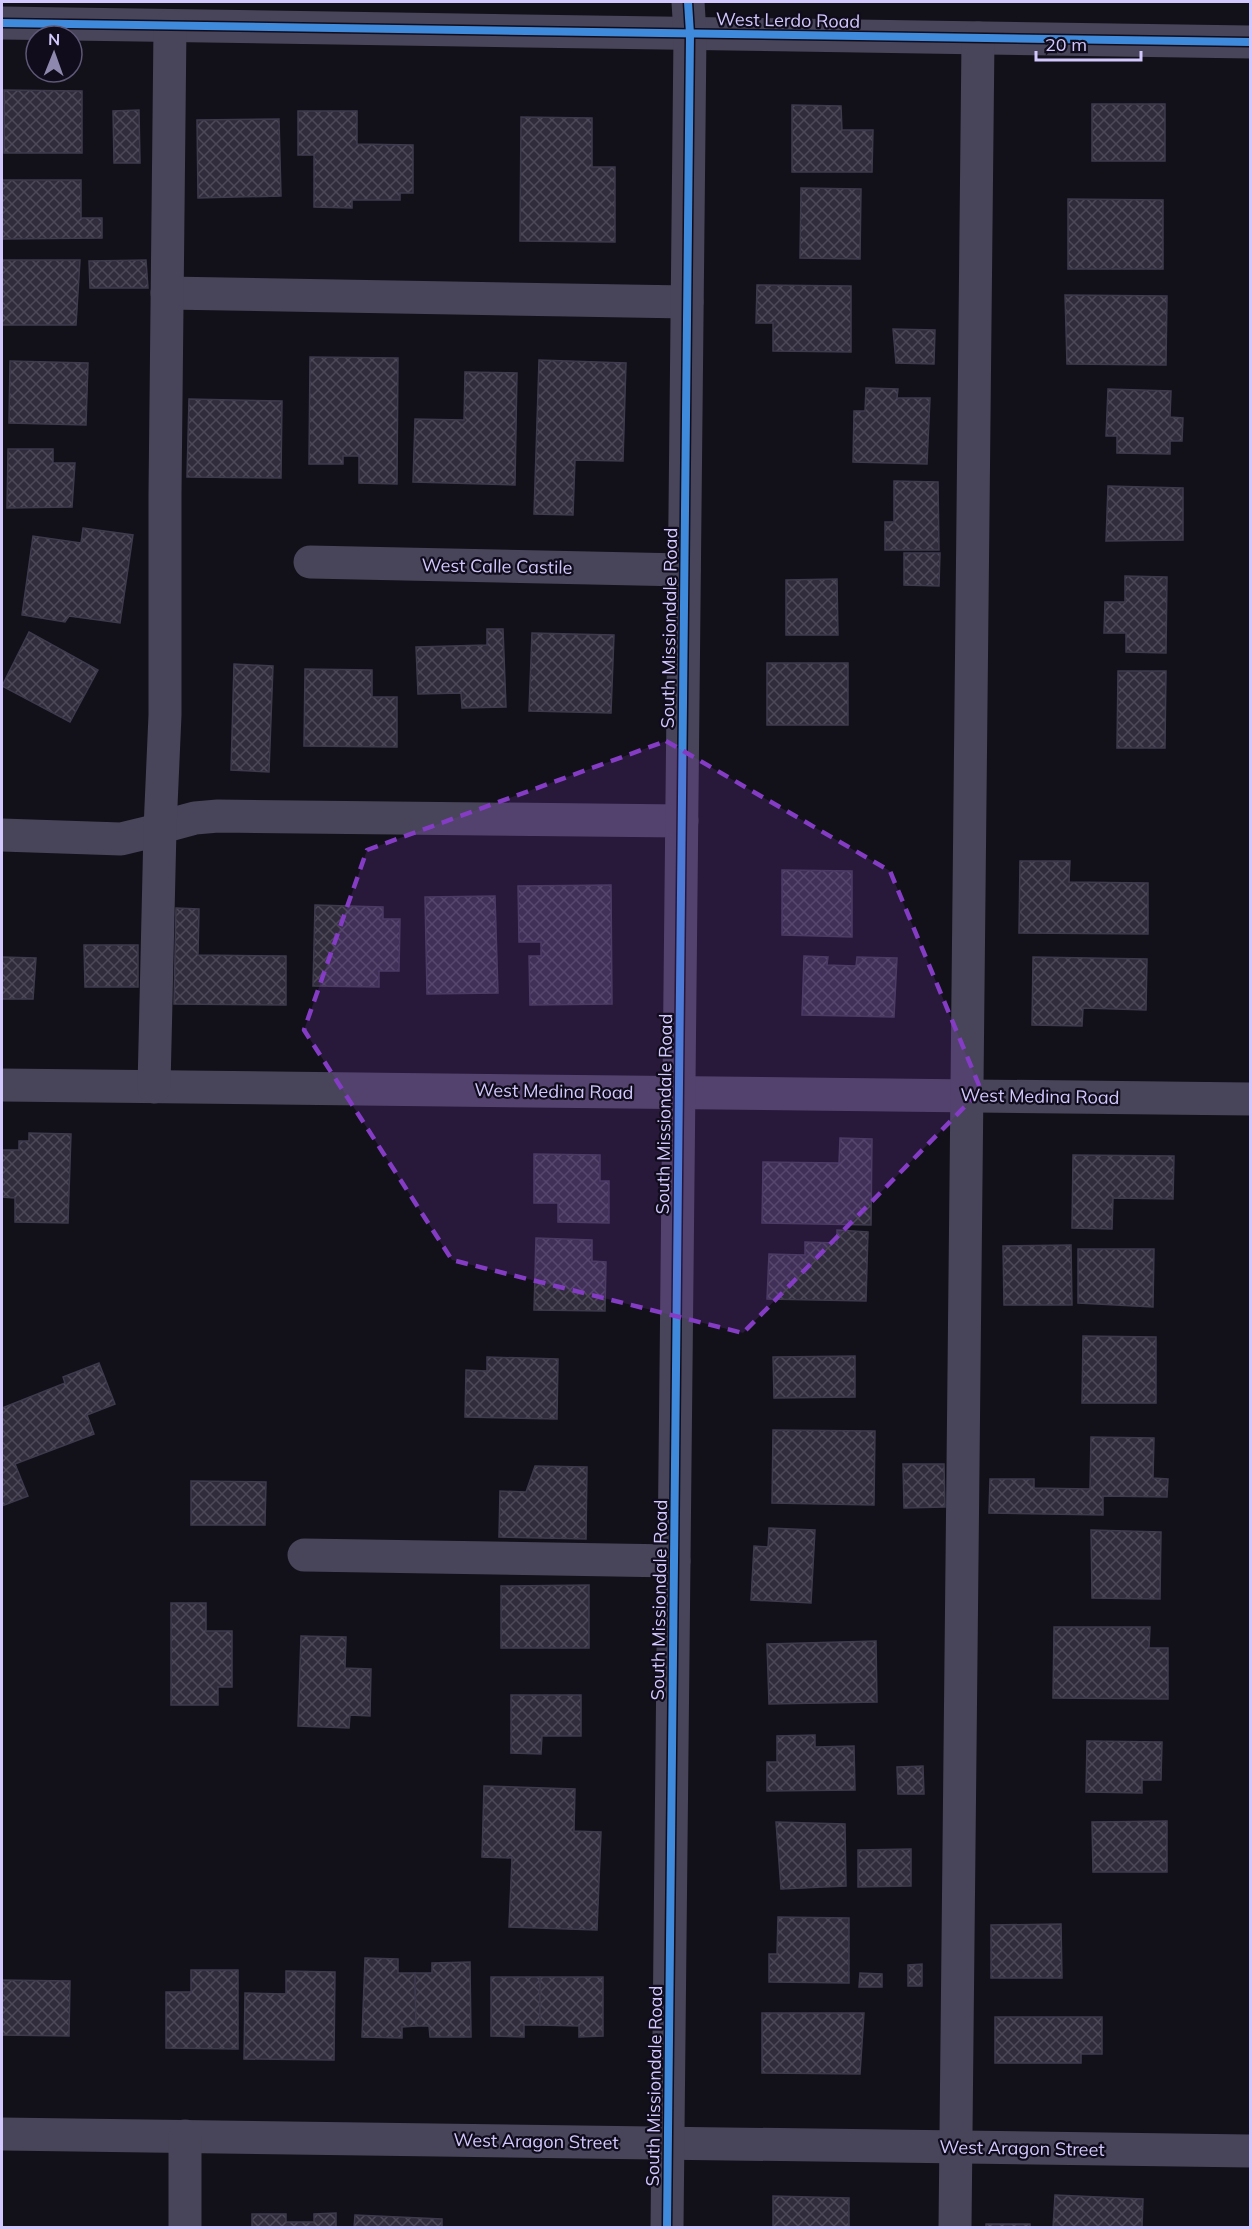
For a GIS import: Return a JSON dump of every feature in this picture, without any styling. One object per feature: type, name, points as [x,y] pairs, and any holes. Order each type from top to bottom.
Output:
[{"type":"street","name":"South Missiondale Road","points":[[667,2228],[690,33],[688,2]]},
{"type":"street","name":"West Lerdo Road","points":[[2,23],[1251,42]]},
{"type":"street","points":[[154,1087],[165,715],[170,26]]},
{"type":"street","points":[[955,2228],[978,38]]},
{"type":"street","points":[[167,293],[687,302]]},
{"type":"street","name":"West Calle Castile","points":[[310,562],[684,570]]},
{"type":"street","points":[[2,835],[121,839],[195,818],[218,816],[682,821]]},
{"type":"street","name":"West Medina Road","points":[[2,1085],[1251,1099]]},
{"type":"street","points":[[304,1555],[674,1562]]},
{"type":"street","name":"West Aragon Street","points":[[2,2134],[1251,2151]]},
{"type":"street","points":[[185,2136],[186,2228]]},
{"type":"highlighted area","points":[[666,741],[890,871],[981,1090],[743,1333],[452,1260],[304,1030],[367,850]]},
{"type":"building","points":[[4,90],[82,91],[82,153],[4,153]]},
{"type":"building","points":[[1092,104],[1165,104],[1165,161],[1092,161]]},
{"type":"building","points":[[792,105],[841,106],[842,130],[873,130],[872,172],[792,172]]},
{"type":"building","points":[[139,110],[140,163],[114,163],[113,111]]},
{"type":"building","points":[[298,111],[357,111],[357,144],[413,145],[413,193],[400,193],[400,200],[352,200],[352,208],[314,207],[314,155],[298,155]]},
{"type":"building","points":[[521,117],[592,118],[592,167],[615,167],[615,242],[520,241]]},
{"type":"building","points":[[279,119],[281,196],[198,198],[197,120]]},
{"type":"building","points":[[2,180],[81,180],[81,218],[102,218],[102,238],[2,239]]},
{"type":"building","points":[[801,188],[861,189],[860,259],[800,258]]},
{"type":"building","points":[[1068,199],[1163,200],[1163,269],[1068,269]]},
{"type":"building","points":[[2,260],[80,260],[76,325],[2,325]]},
{"type":"building","points":[[146,260],[148,288],[90,288],[89,261]]},
{"type":"building","points":[[757,285],[851,286],[851,352],[773,351],[773,323],[756,323]]},
{"type":"building","points":[[1065,295],[1167,296],[1166,365],[1067,364]]},
{"type":"building","points":[[893,329],[935,330],[934,364],[896,363]]},
{"type":"building","points":[[310,357],[398,358],[397,484],[359,483],[359,456],[343,456],[343,464],[309,464]]},
{"type":"building","points":[[539,360],[626,363],[623,461],[575,460],[573,515],[534,514]]},
{"type":"building","points":[[10,361],[88,363],[86,425],[9,423]]},
{"type":"building","points":[[465,372],[517,373],[515,485],[413,482],[415,419],[464,420]]},
{"type":"building","points":[[866,388],[898,389],[897,398],[930,398],[927,464],[853,462],[854,411],[865,411]]},
{"type":"building","points":[[1108,389],[1171,391],[1170,417],[1183,418],[1182,441],[1170,441],[1170,454],[1117,453],[1117,436],[1106,436]]},
{"type":"building","points":[[189,399],[282,401],[281,478],[187,477]]},
{"type":"building","points":[[8,449],[53,449],[53,463],[75,463],[72,507],[7,508]]},
{"type":"building","points":[[894,481],[938,482],[939,550],[885,550],[885,522],[894,522]]},
{"type":"building","points":[[1108,486],[1183,488],[1183,540],[1106,541]]},
{"type":"building","points":[[83,528],[133,535],[120,623],[69,616],[65,622],[22,615],[33,536],[81,543]]},
{"type":"building","points":[[904,553],[940,553],[939,586],[904,585]]},
{"type":"building","points":[[1125,576],[1167,577],[1166,653],[1126,652],[1126,633],[1104,633],[1105,602],[1125,602]]},
{"type":"building","points":[[837,579],[838,635],[786,635],[786,580]]},
{"type":"building","points":[[487,629],[503,629],[506,707],[462,708],[461,693],[418,694],[416,647],[487,645]]},
{"type":"building","points":[[29,632],[98,670],[70,722],[2,686]]},
{"type":"building","points":[[532,633],[614,635],[611,713],[529,711]]},
{"type":"building","points":[[767,663],[848,663],[848,725],[767,725]]},
{"type":"building","points":[[234,664],[273,666],[269,772],[231,770]]},
{"type":"building","points":[[305,669],[372,670],[372,697],[397,697],[397,747],[304,746]]},
{"type":"building","points":[[1118,671],[1166,671],[1165,748],[1117,748]]},
{"type":"building","points":[[1020,861],[1070,861],[1069,882],[1148,883],[1148,934],[1019,933]]},
{"type":"building","points":[[782,870],[852,871],[852,937],[782,935]]},
{"type":"building","points":[[611,885],[612,1004],[530,1005],[529,956],[541,956],[541,942],[519,942],[518,886]]},
{"type":"building","points":[[495,896],[498,993],[427,994],[425,897]]},
{"type":"building","points":[[315,905],[383,907],[383,919],[400,919],[399,971],[379,971],[379,987],[313,986]]},
{"type":"building","points":[[176,908],[199,909],[198,955],[286,956],[286,1005],[174,1004]]},
{"type":"building","points":[[84,945],[138,945],[138,987],[85,987]]},
{"type":"building","points":[[804,956],[828,957],[827,965],[856,966],[857,957],[897,958],[894,1017],[802,1015]]},
{"type":"building","points":[[2,957],[36,958],[33,999],[2,999]]},
{"type":"building","points":[[1033,957],[1147,959],[1146,1010],[1083,1008],[1082,1026],[1032,1025]]},
{"type":"building","points":[[29,1133],[71,1134],[68,1223],[15,1222],[15,1198],[2,1197],[2,1150],[19,1150],[19,1141],[29,1141]]},
{"type":"building","points":[[840,1138],[872,1139],[871,1225],[762,1223],[763,1162],[839,1163]]},
{"type":"building","points":[[534,1154],[600,1155],[600,1181],[609,1181],[609,1223],[558,1222],[558,1203],[534,1203]]},
{"type":"building","points":[[1073,1155],[1174,1156],[1173,1199],[1113,1198],[1112,1229],[1072,1228]]},
{"type":"building","points":[[837,1230],[868,1232],[866,1301],[767,1299],[769,1254],[805,1255],[805,1242],[837,1243]]},
{"type":"building","points":[[536,1238],[592,1240],[592,1261],[606,1262],[605,1311],[534,1310]]},
{"type":"building","points":[[1071,1245],[1072,1305],[1004,1305],[1003,1246]]},
{"type":"building","points":[[1078,1249],[1154,1249],[1153,1307],[1078,1303]]},
{"type":"building","points":[[1083,1336],[1156,1337],[1156,1403],[1082,1403]]},
{"type":"building","points":[[855,1356],[855,1397],[774,1398],[773,1357]]},
{"type":"building","points":[[487,1357],[558,1359],[557,1419],[465,1417],[466,1370],[487,1371]]},
{"type":"building","points":[[99,1363],[115,1404],[87,1415],[94,1434],[15,1464],[28,1496],[2,1506],[2,1408],[65,1383],[63,1377]]},
{"type":"building","points":[[773,1430],[875,1431],[874,1505],[772,1503]]},
{"type":"building","points":[[1091,1437],[1154,1438],[1153,1478],[1168,1479],[1167,1497],[1103,1496],[1103,1515],[989,1513],[990,1479],[1034,1479],[1034,1488],[1090,1489]]},
{"type":"building","points":[[903,1464],[944,1464],[945,1507],[904,1508]]},
{"type":"building","points":[[535,1466],[587,1467],[586,1539],[499,1537],[500,1491],[526,1492]]},
{"type":"building","points":[[191,1481],[266,1482],[265,1525],[191,1525]]},
{"type":"building","points":[[769,1528],[815,1530],[811,1603],[751,1600],[754,1546],[768,1547]]},
{"type":"building","points":[[1091,1530],[1161,1532],[1160,1599],[1092,1598]]},
{"type":"building","points":[[589,1585],[589,1648],[501,1648],[501,1586]]},
{"type":"building","points":[[171,1603],[206,1603],[206,1631],[232,1631],[232,1687],[218,1687],[218,1705],[171,1705]]},
{"type":"building","points":[[1054,1627],[1150,1627],[1149,1648],[1168,1648],[1168,1699],[1053,1698]]},
{"type":"building","points":[[301,1636],[346,1637],[345,1668],[371,1669],[370,1716],[350,1715],[349,1728],[298,1726]]},
{"type":"building","points":[[876,1641],[877,1702],[769,1704],[767,1644]]},
{"type":"building","points":[[511,1695],[581,1695],[581,1736],[542,1736],[541,1754],[511,1753]]},
{"type":"building","points":[[815,1735],[815,1747],[854,1746],[855,1790],[767,1791],[767,1762],[777,1762],[777,1736]]},
{"type":"building","points":[[1087,1741],[1162,1742],[1161,1780],[1142,1780],[1142,1793],[1086,1792]]},
{"type":"building","points":[[923,1766],[924,1794],[898,1794],[897,1767]]},
{"type":"building","points":[[484,1786],[575,1789],[574,1831],[601,1832],[597,1930],[509,1927],[512,1858],[482,1857]]},
{"type":"building","points":[[1167,1821],[1167,1872],[1093,1872],[1092,1822]]},
{"type":"building","points":[[776,1822],[845,1824],[846,1886],[781,1889]]},
{"type":"building","points":[[911,1849],[911,1886],[858,1887],[858,1850]]},
{"type":"building","points":[[778,1917],[849,1918],[849,1983],[769,1982],[769,1954],[777,1954]]},
{"type":"building","points":[[1061,1924],[1062,1978],[991,1978],[991,1925]]},
{"type":"building","points":[[365,1958],[398,1959],[398,1973],[415,1973],[416,2026],[402,2027],[402,2038],[362,2037]]},
{"type":"building","points":[[470,1962],[471,2037],[430,2037],[429,2026],[416,2026],[415,1973],[432,1973],[432,1963]]},
{"type":"building","points":[[922,1964],[922,1986],[908,1986],[908,1965]]},
{"type":"building","points":[[191,1970],[238,1970],[238,2049],[166,2048],[166,1992],[191,1992]]},
{"type":"building","points":[[286,1971],[335,1972],[334,2060],[244,2059],[245,1993],[286,1994]]},
{"type":"building","points":[[860,1973],[882,1974],[882,1987],[859,1987]]},
{"type":"building","points":[[491,1977],[540,1977],[540,2025],[524,2025],[524,2037],[491,2036]]},
{"type":"building","points":[[540,1977],[603,1977],[603,2036],[579,2037],[579,2026],[540,2025]]},
{"type":"building","points":[[2,1980],[70,1981],[69,2036],[2,2035]]},
{"type":"building","points":[[762,2013],[864,2013],[860,2074],[762,2073]]},
{"type":"building","points":[[995,2017],[1102,2017],[1102,2054],[1081,2054],[1081,2063],[995,2063]]},
{"type":"building","points":[[1055,2195],[1143,2199],[1142,2228],[1053,2228]]},
{"type":"building","points":[[773,2196],[849,2198],[849,2228],[773,2228]]},
{"type":"building","points":[[336,2213],[336,2228],[252,2228],[252,2214],[286,2214],[286,2222],[314,2222],[314,2214]]},
{"type":"building","points":[[355,2215],[442,2219],[442,2228],[354,2228]]},
{"type":"building","points":[[986,2224],[1030,2224],[1030,2228],[986,2228]]},
{"type":"cycle path","points":[[667,2228],[690,34],[688,2]]},
{"type":"cycle path","points":[[2,23],[1250,42]]}]
